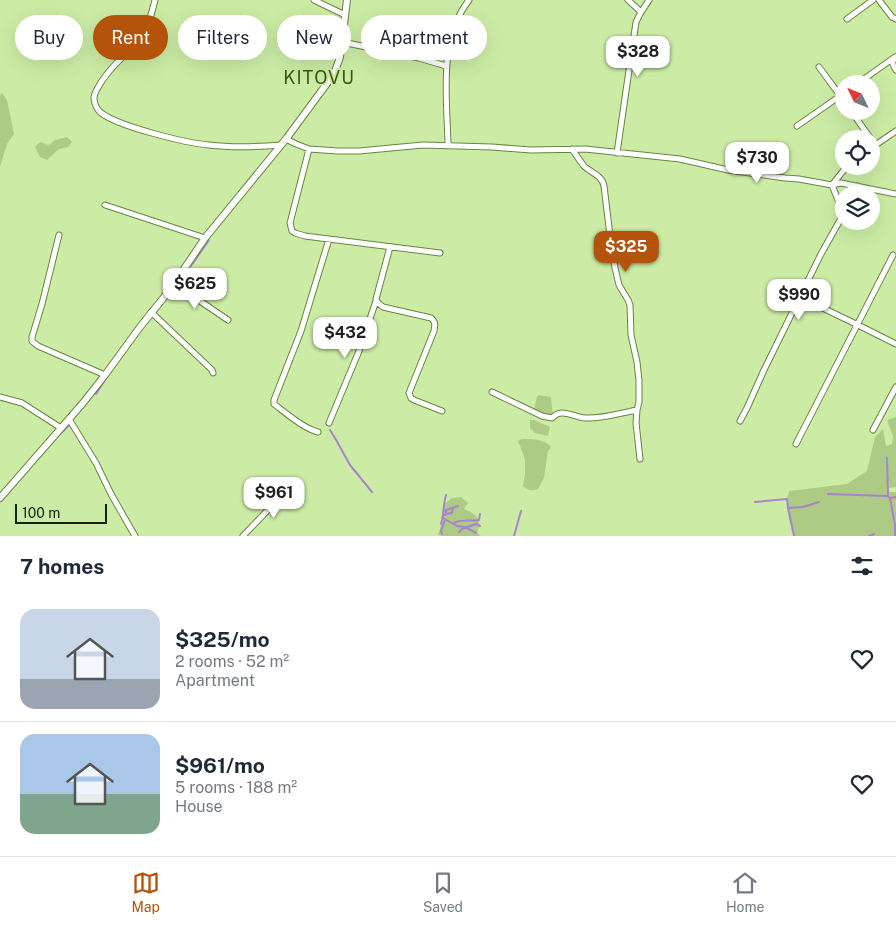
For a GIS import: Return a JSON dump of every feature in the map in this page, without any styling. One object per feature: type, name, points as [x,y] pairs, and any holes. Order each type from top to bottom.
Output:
[{"type":"street","points":[[155,0],[147,27],[134,45],[106,74],[96,92],[94,99],[96,106],[101,112],[118,121],[151,132],[208,145],[281,146]]},
{"type":"street","points":[[314,0],[345,15],[347,0]]},
{"type":"street","points":[[448,145],[446,66],[455,24],[469,0]]},
{"type":"street","points":[[628,0],[641,12]]},
{"type":"street","points":[[617,152],[636,22],[649,0]]},
{"type":"street","points":[[847,19],[873,0]]},
{"type":"street","points":[[879,0],[892,17],[896,19]]},
{"type":"street","points":[[351,44],[419,58],[446,66]]},
{"type":"street","points":[[896,57],[892,64],[896,70]]},
{"type":"street","points":[[871,75],[896,57]]},
{"type":"street","points":[[0,498],[105,375],[151,312],[174,285],[205,238],[281,146],[334,74],[339,60]]},
{"type":"street","points":[[819,68],[835,88]]},
{"type":"street","points":[[797,126],[835,103]]},
{"type":"street","points":[[880,142],[896,130]]},
{"type":"street","points":[[286,139],[309,148],[324,150],[359,151],[414,145],[531,150],[585,149],[680,159],[735,171],[832,185],[840,183],[852,185]]},
{"type":"street","points":[[309,148],[290,223],[295,233],[305,236],[440,253]]},
{"type":"street","points":[[572,149],[584,166],[603,181],[614,268],[619,285],[630,305],[631,335],[639,381],[636,428],[640,459]]},
{"type":"street","points":[[832,185],[840,175]]},
{"type":"street","points":[[832,185],[835,192]]},
{"type":"street","points":[[880,191],[896,194]]},
{"type":"street","points":[[106,205],[205,238]]},
{"type":"street","points":[[740,421],[835,229]]},
{"type":"street","points":[[59,236],[32,341],[38,346],[105,375]]},
{"type":"street","points":[[318,432],[307,428],[274,404],[274,400],[301,330],[329,239]]},
{"type":"street","points":[[330,423],[359,351],[376,301],[390,247]]},
{"type":"street","points":[[796,444],[893,255]]},
{"type":"street","points":[[174,285],[191,298],[200,301],[228,320]]},
{"type":"street","points":[[800,297],[896,344]]},
{"type":"street","points":[[376,301],[383,307],[431,318],[435,321],[434,331],[409,393],[414,400],[442,411]]},
{"type":"street","points":[[151,312],[213,373]]},
{"type":"street","points":[[873,430],[896,387]]},
{"type":"street","points":[[492,392],[549,418],[552,418],[559,412],[583,418],[600,418],[637,410]]},
{"type":"street","points":[[0,397],[22,403],[61,428]]},
{"type":"street","points":[[69,419],[96,462],[135,536]]},
{"type":"street","points":[[243,536],[290,488]]},
{"type":"green space","points":[[2,93],[7,100],[14,134],[7,144],[0,167],[0,96]]},
{"type":"green space","points":[[67,137],[72,142],[68,147],[59,149],[47,160],[40,157],[35,147],[40,142],[49,145],[55,140]]},
{"type":"green space","points":[[538,395],[551,397],[553,416],[550,417],[534,410]]},
{"type":"green space","points":[[896,417],[896,487],[888,488],[888,492],[896,492],[896,536],[794,536],[787,499],[789,491],[847,484],[867,471],[875,437],[883,429],[886,446],[892,444],[893,436],[887,420]]},
{"type":"green space","points":[[530,420],[550,427],[548,436],[535,433],[530,428]]},
{"type":"green space","points":[[522,439],[542,441],[551,447],[548,451],[544,478],[536,490],[528,490],[523,486],[525,459],[518,441]]},
{"type":"green space","points":[[461,497],[468,503],[464,509],[475,515],[479,521],[477,533],[481,536],[438,535],[443,518],[443,505],[452,498]]},
{"type":"waterway","points":[[191,266],[209,240]]},
{"type":"waterway","points":[[178,285],[188,270]]},
{"type":"waterway","points":[[170,295],[175,289]]},
{"type":"waterway","points":[[96,394],[105,380]]},
{"type":"waterway","points":[[57,437],[69,425]]},
{"type":"waterway","points":[[330,430],[350,465],[372,492]]},
{"type":"waterway","points":[[887,458],[888,495]]},
{"type":"waterway","points":[[828,494],[887,496],[890,498]]},
{"type":"waterway","points":[[441,524],[446,495]]},
{"type":"waterway","points":[[895,536],[890,498],[896,497]]},
{"type":"waterway","points":[[755,502],[787,499],[794,536]]},
{"type":"waterway","points":[[788,508],[803,507],[819,502]]},
{"type":"waterway","points":[[443,514],[446,515],[446,510],[458,506]]},
{"type":"waterway","points":[[446,514],[452,513],[453,508]]},
{"type":"waterway","points":[[514,536],[521,511]]},
{"type":"waterway","points":[[453,523],[479,520],[480,514]]},
{"type":"waterway","points":[[443,518],[476,533]]},
{"type":"waterway","points":[[442,534],[441,531],[445,520]]},
{"type":"waterway","points":[[459,532],[476,524],[480,526]]},
{"type":"waterway","points":[[869,536],[874,534]]},
{"type":"district","name":"KITOVU","points":[[319,77]]}]
